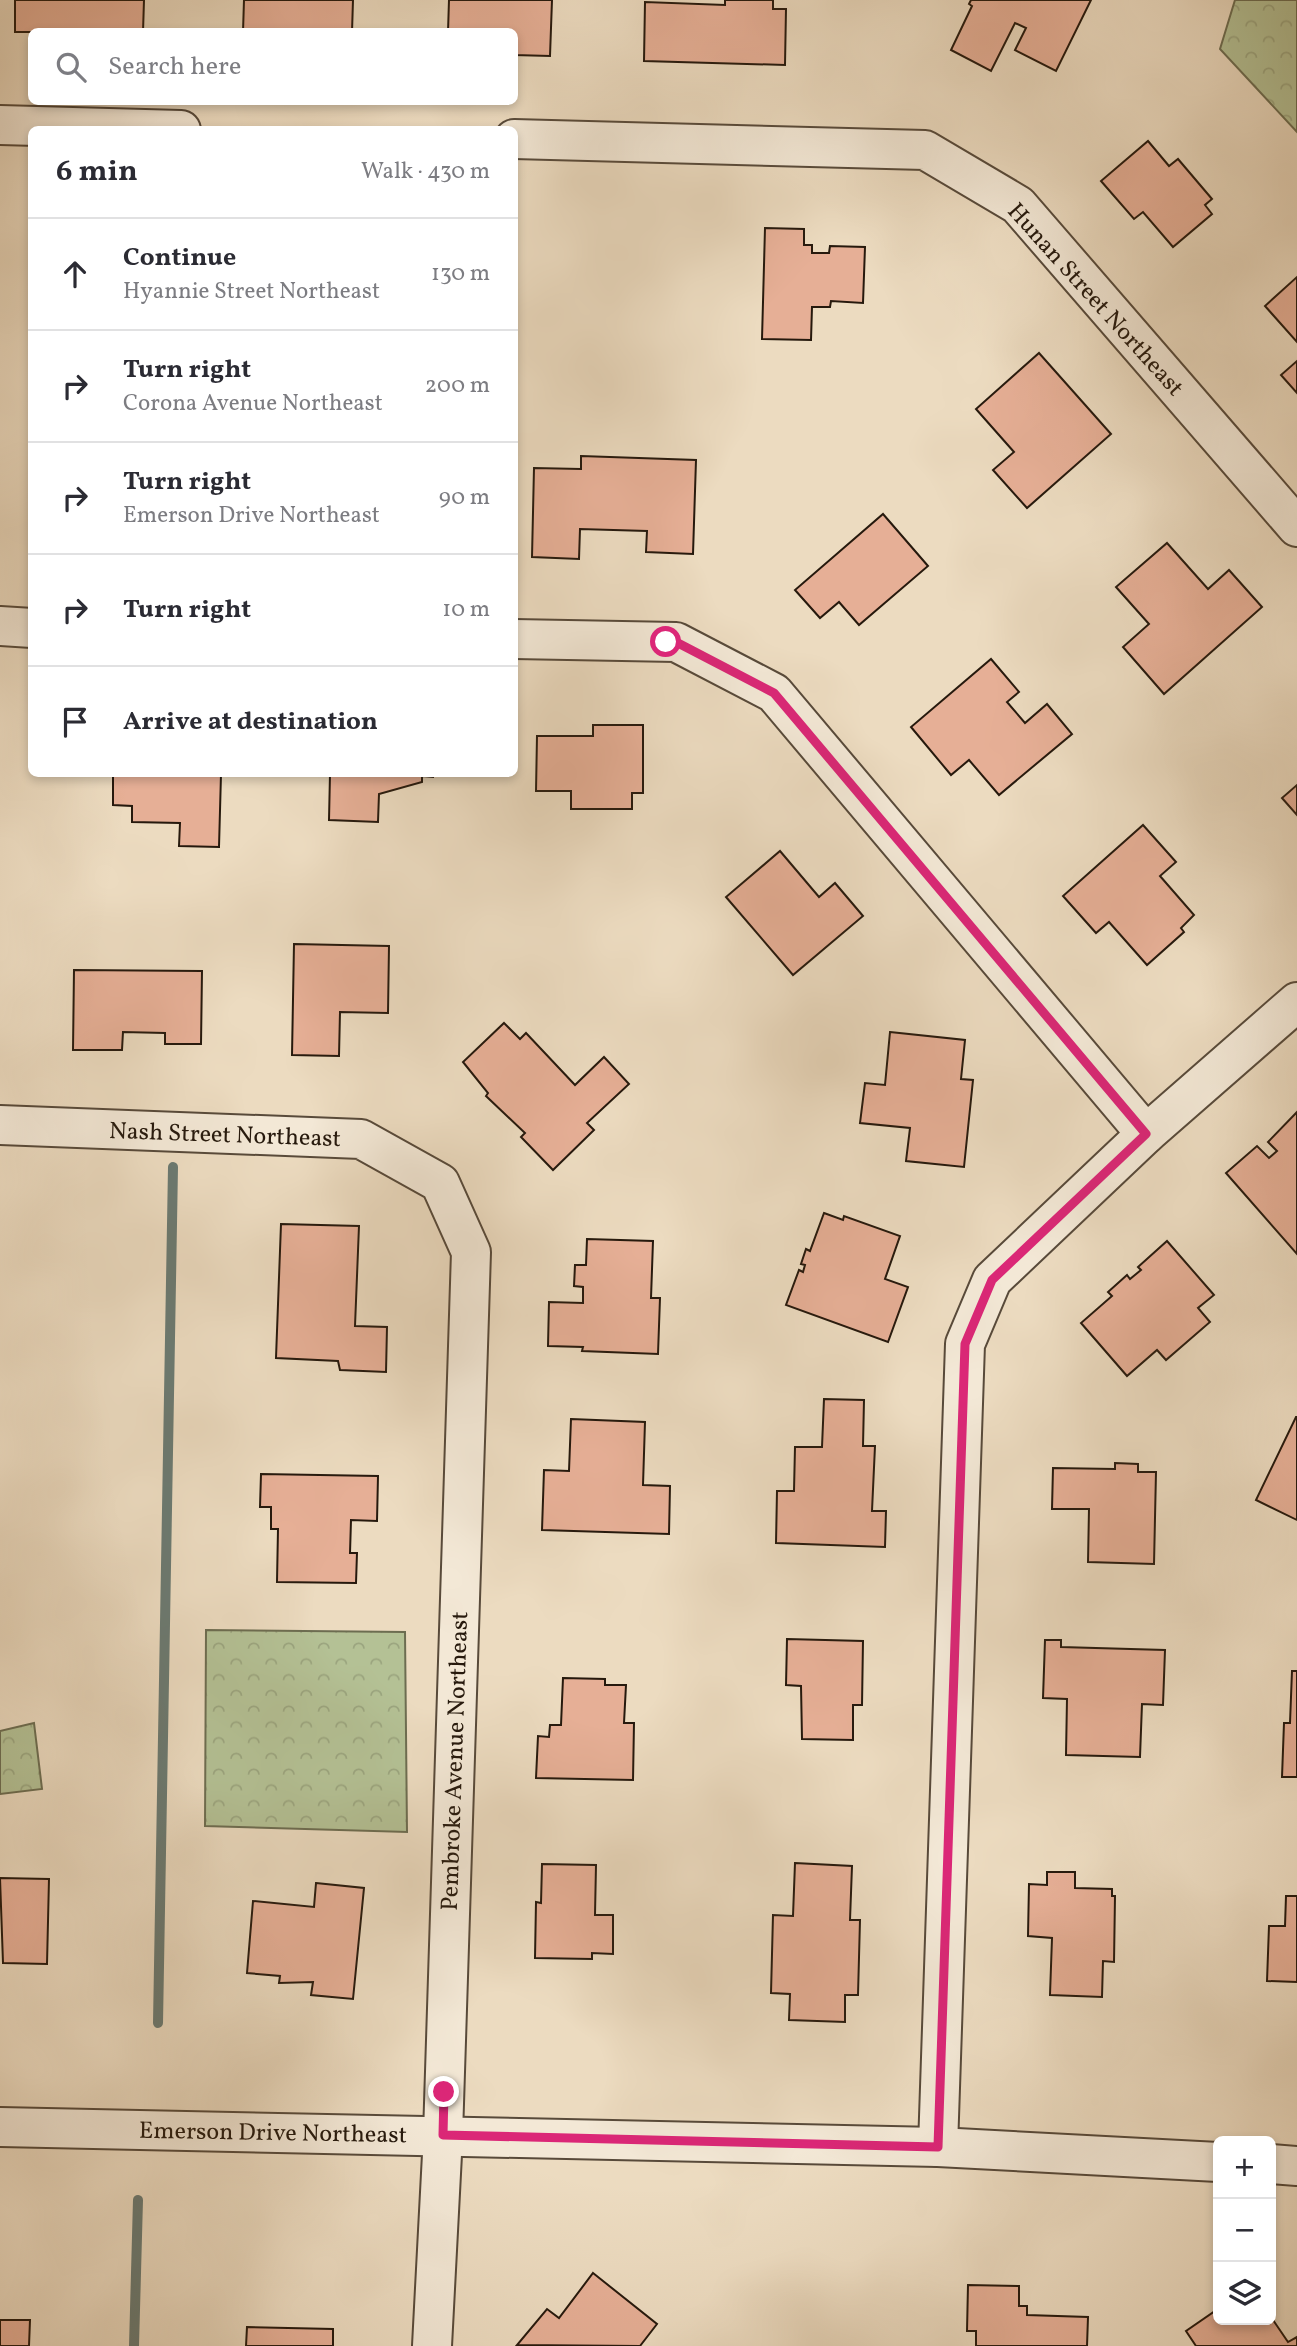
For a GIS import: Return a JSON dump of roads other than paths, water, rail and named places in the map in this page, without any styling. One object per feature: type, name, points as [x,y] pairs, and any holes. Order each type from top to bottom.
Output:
[{"type":"street","points":[[0,125],[36,126]]},
{"type":"street","name":"Hunan Street Northeast","points":[[518,139],[925,150],[1018,205],[1297,527]]},
{"type":"street","points":[[0,626],[28,628]]},
{"type":"street","points":[[518,639],[676,642],[774,693],[1146,1134]]},
{"type":"street","points":[[938,2147],[965,1344],[992,1280],[1146,1134],[1297,1002]]},
{"type":"street","name":"Nash Street Northeast","points":[[0,1125],[361,1139],[440,1183]]},
{"type":"street","name":"Pembroke Avenue Northeast","points":[[432,2346],[443,2135],[471,1252],[440,1183]]},
{"type":"street","name":"Emerson Drive Northeast","points":[[0,2127],[938,2147],[1213,2162]]},
{"type":"street","points":[[1276,2164],[1297,2165]]},
{"type":"waterway","points":[[158,2023],[173,1167]]},
{"type":"waterway","points":[[134,2346],[138,2200]]}]
